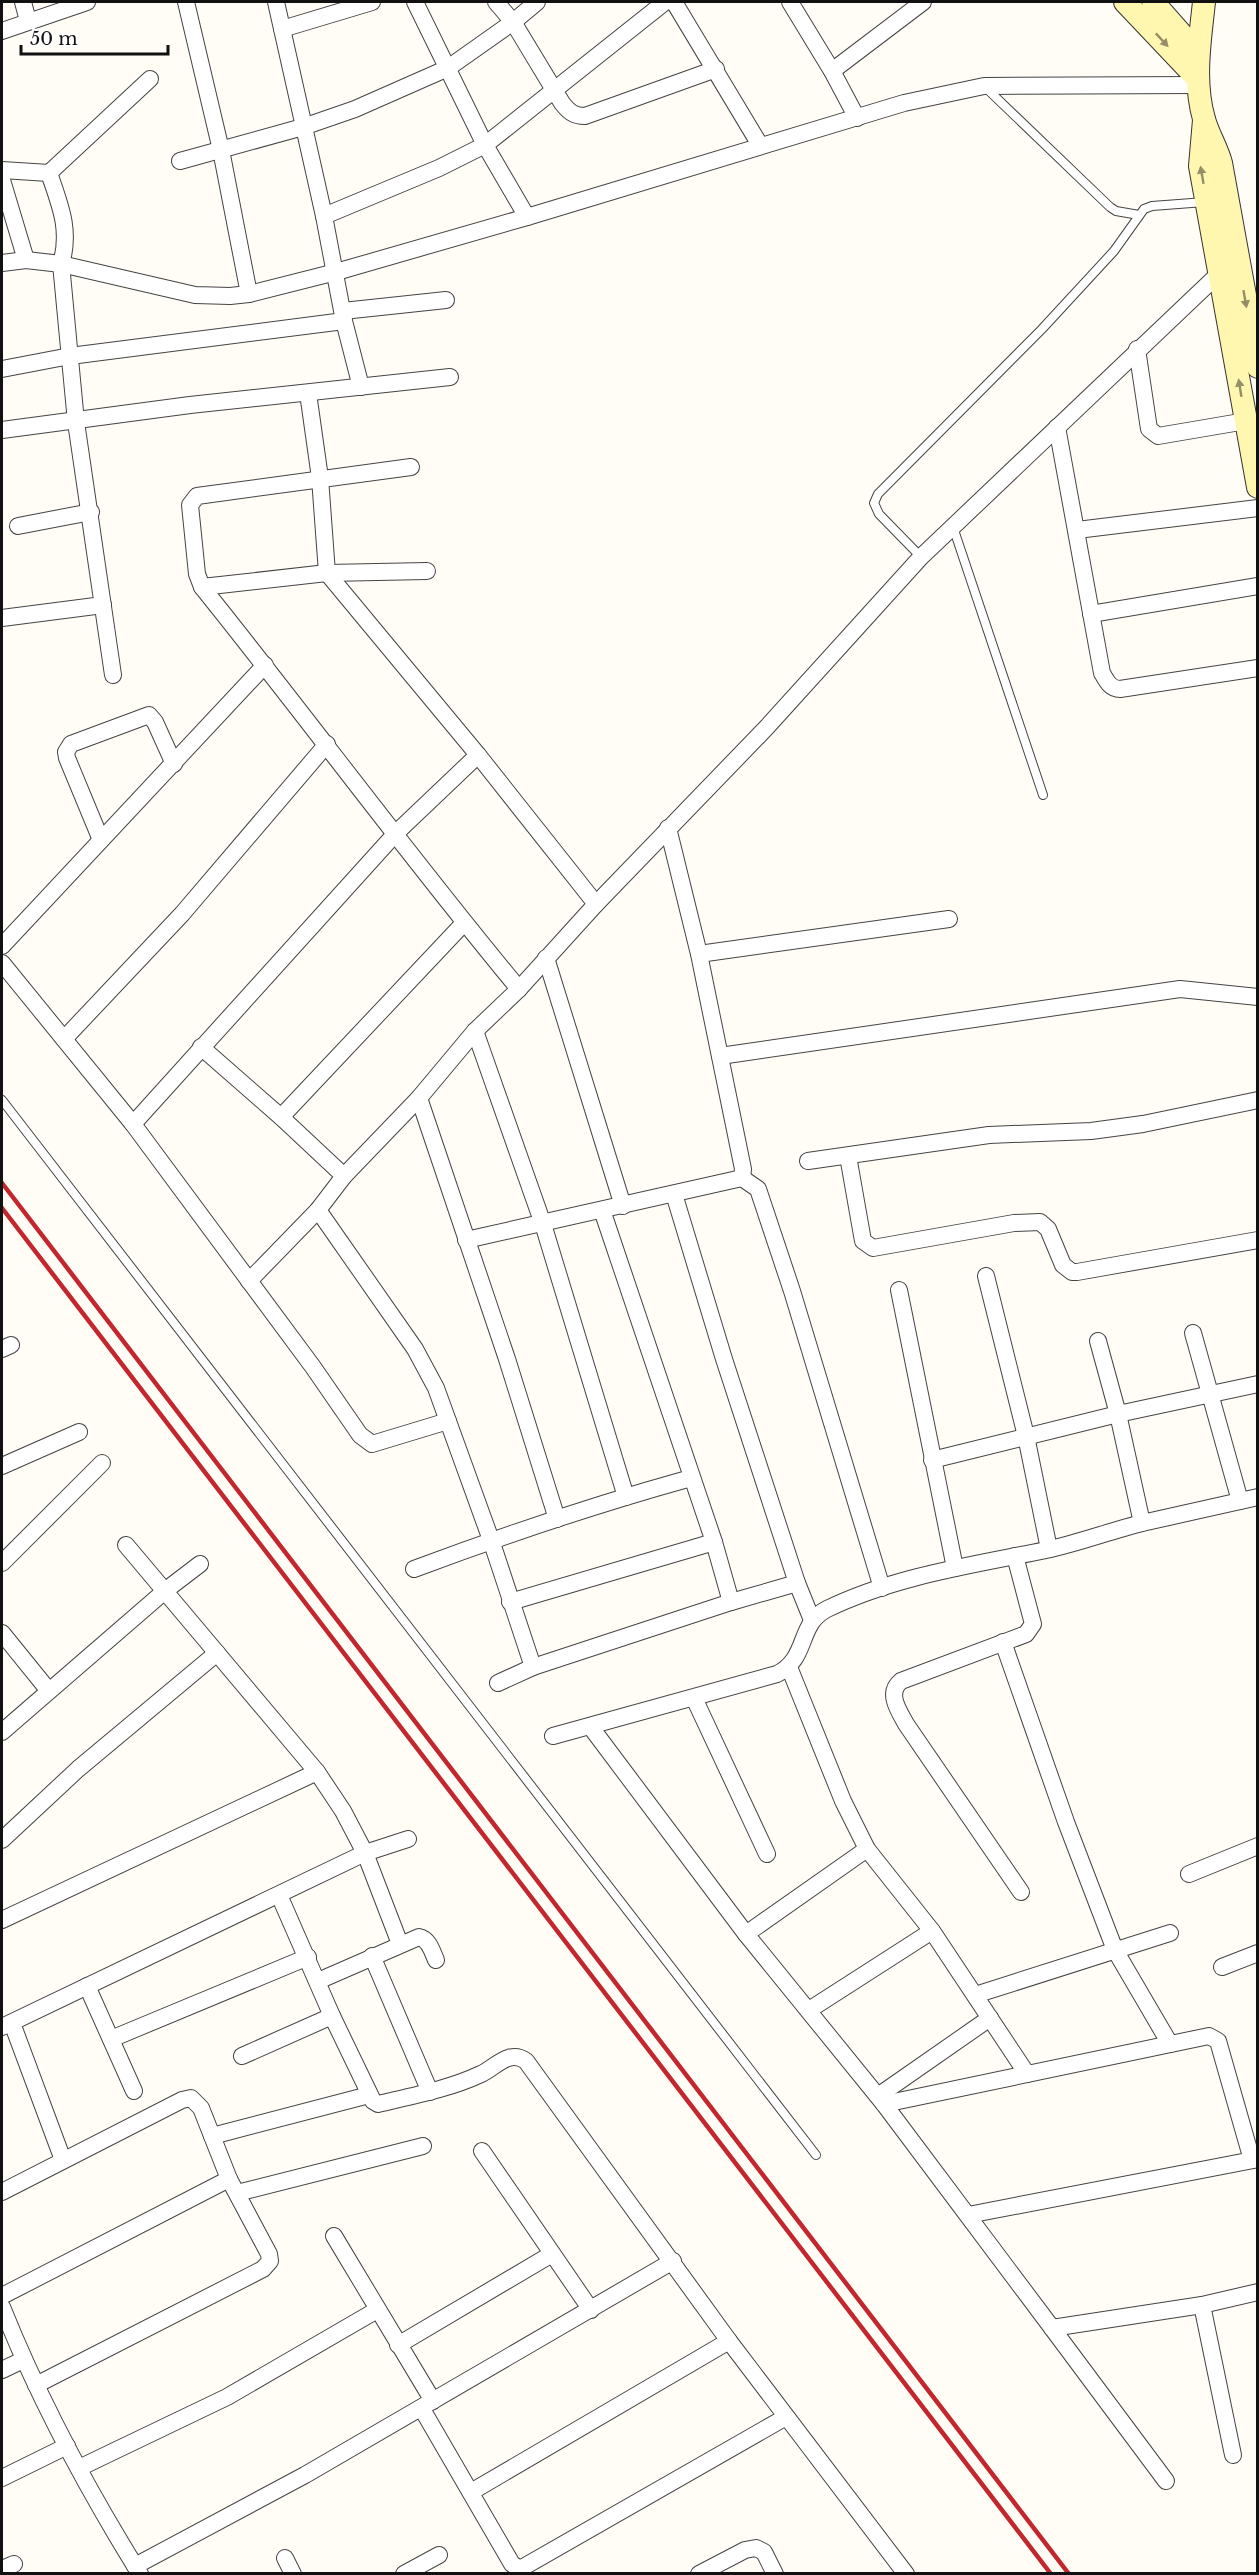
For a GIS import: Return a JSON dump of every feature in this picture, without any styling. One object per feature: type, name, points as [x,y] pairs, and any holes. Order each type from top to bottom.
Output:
[{"type":"main road","points":[[1125,2],[1198,82]]},
{"type":"main road","points":[[1153,2],[1198,53]]},
{"type":"main road","points":[[1204,2],[1198,53],[1198,82],[1204,120],[1200,165],[1207,202],[1229,265],[1257,367]]},
{"type":"main road","points":[[1204,120],[1216,145],[1221,163],[1229,265],[1246,421],[1257,487]]},
{"type":"street","points":[[23,2],[28,21]]},
{"type":"street","points":[[2,32],[87,2]]},
{"type":"street","points":[[186,2],[221,150],[249,294]]},
{"type":"street","points":[[276,2],[361,387]]},
{"type":"street","points":[[282,29],[372,2]]},
{"type":"street","points":[[415,2],[485,145],[527,217]]},
{"type":"street","points":[[496,2],[513,22],[555,92],[571,113],[585,116],[716,69]]},
{"type":"street","points":[[180,161],[303,128],[355,109],[448,68],[537,2]]},
{"type":"street","points":[[324,216],[439,168],[485,145],[555,92],[665,2]]},
{"type":"street","points":[[674,2],[760,145]]},
{"type":"street","points":[[832,70],[923,2]]},
{"type":"street","points":[[797,4],[857,118]]},
{"type":"street","points":[[2,170],[49,173],[150,79]]},
{"type":"street","points":[[2,263],[26,260],[61,264],[195,295],[230,297],[336,273],[904,103],[984,86],[1198,82]]},
{"type":"street","points":[[49,173],[66,232],[67,246],[61,264],[76,422],[113,675]]},
{"type":"street","points":[[2,180],[26,260]]},
{"type":"street","points":[[249,1281],[318,1210],[344,1176],[419,1098],[475,1031],[519,989],[596,904],[767,727],[921,557],[1137,349],[1229,265]]},
{"type":"street","points":[[2,369],[70,356],[446,300]]},
{"type":"street","points":[[1137,349],[1149,429],[1154,435],[1246,421]]},
{"type":"street","points":[[2,430],[76,422],[190,405],[450,376]]},
{"type":"street","points":[[308,393],[320,478],[327,573],[478,755],[596,904]]},
{"type":"street","points":[[1057,427],[1102,673],[1114,689],[1257,668]]},
{"type":"street","points":[[411,467],[202,494],[192,500],[190,505],[197,574],[202,586],[464,923],[519,989]]},
{"type":"street","points":[[1077,530],[1257,508]]},
{"type":"street","points":[[18,526],[90,512]]},
{"type":"street","points":[[202,586],[327,573],[428,571]]},
{"type":"street","points":[[1091,614],[1257,586]]},
{"type":"street","points":[[2,618],[102,604]]},
{"type":"street","points":[[2,946],[265,665]]},
{"type":"street","points":[[101,840],[67,758],[71,744],[149,715],[155,722],[174,764]]},
{"type":"street","points":[[64,1039],[182,914],[327,744]]},
{"type":"street","points":[[133,1125],[396,833],[478,755]]},
{"type":"street","points":[[668,828],[699,954],[743,1168],[742,1178]]},
{"type":"street","points":[[699,954],[949,919]]},
{"type":"street","points":[[281,1116],[464,923]]},
{"type":"street","points":[[546,957],[623,1206]]},
{"type":"street","points":[[2,963],[133,1125],[366,1441],[372,1444],[448,1421]]},
{"type":"street","points":[[720,1056],[1179,990],[1257,997]]},
{"type":"street","points":[[475,1031],[543,1224],[626,1497]]},
{"type":"street","points":[[201,1047],[281,1116],[344,1176]]},
{"type":"street","points":[[419,1098],[507,1359],[556,1519]]},
{"type":"street","points":[[808,1161],[1009,1133],[1091,1131],[1143,1124],[1257,1100]]},
{"type":"street","points":[[848,1156],[863,1241],[873,1248],[1014,1223],[1040,1222],[1048,1229],[1063,1265],[1072,1272],[1077,1272],[1257,1240]]},
{"type":"street","points":[[466,1240],[742,1178],[758,1189],[792,1291],[882,1588]]},
{"type":"street","points":[[674,1194],[724,1359],[797,1583],[812,1620]]},
{"type":"street","points":[[318,1210],[419,1356],[436,1388],[491,1540],[533,1667]]},
{"type":"street","points":[[602,1210],[714,1542],[731,1602]]},
{"type":"street","points":[[986,1276],[1026,1436],[1049,1549]]},
{"type":"street","points":[[899,1290],[955,1568]]},
{"type":"street","points":[[1193,1333],[1240,1501]]},
{"type":"street","points":[[1098,1341],[1118,1414],[1142,1523]]},
{"type":"street","points":[[932,1460],[1118,1414],[1257,1384]]},
{"type":"street","points":[[2,1466],[79,1432]]},
{"type":"street","points":[[2,1563],[102,1463]]},
{"type":"street","points":[[414,1569],[491,1540],[691,1478]]},
{"type":"street","points":[[553,1736],[777,1674],[789,1667],[799,1654],[812,1620],[830,1607],[882,1588],[955,1568],[1049,1549],[1142,1523],[1257,1497]]},
{"type":"street","points":[[510,1602],[714,1542]]},
{"type":"street","points":[[126,1545],[317,1772],[343,1811],[365,1853],[400,1944]]},
{"type":"street","points":[[1015,1556],[1033,1624],[1026,1634],[900,1681],[894,1687],[893,1695],[906,1724],[1021,1892]]},
{"type":"street","points":[[2,1732],[200,1563]]},
{"type":"street","points":[[498,1683],[533,1667],[731,1602],[797,1583]]},
{"type":"street","points":[[2,1633],[49,1691]]},
{"type":"street","points":[[1003,1642],[1066,1822],[1115,1950],[1170,2044]]},
{"type":"street","points":[[2,1840],[78,1769],[217,1653]]},
{"type":"street","points":[[789,1667],[843,1801],[867,1849],[932,1931],[1027,2074]]},
{"type":"street","points":[[694,1698],[767,1854]]},
{"type":"street","points":[[590,1726],[746,1934],[881,2100],[1166,2481]]},
{"type":"street","points":[[2,1920],[317,1772]]},
{"type":"street","points":[[63,2160],[7,2025],[365,1853],[408,1839]]},
{"type":"street","points":[[1189,1874],[1257,1846]]},
{"type":"street","points":[[746,1934],[867,1849]]},
{"type":"street","points":[[279,1895],[332,2016],[373,2101],[378,2104],[430,2092],[471,2079],[506,2058],[522,2058],[673,2261],[729,2341],[906,2574]]},
{"type":"street","points":[[809,2010],[932,1931]]},
{"type":"street","points":[[975,1995],[1170,1933]]},
{"type":"street","points":[[318,1981],[400,1944],[421,1937],[428,1944],[436,1960]]},
{"type":"street","points":[[1222,1967],[1257,1953]]},
{"type":"street","points":[[372,1956],[430,2092]]},
{"type":"street","points":[[111,2039],[308,1957]]},
{"type":"street","points":[[87,1986],[134,2091]]},
{"type":"street","points":[[242,2056],[332,2016]]},
{"type":"street","points":[[881,2100],[990,2018]]},
{"type":"street","points":[[881,2100],[1027,2074],[1209,2037],[1218,2041],[1255,2160],[968,2215]]},
{"type":"street","points":[[212,2136],[369,2095]]},
{"type":"street","points":[[2,2192],[187,2098],[194,2099],[201,2108],[233,2186],[269,2254],[268,2265],[36,2385]]},
{"type":"street","points":[[2,2296],[233,2186],[423,2146]]},
{"type":"street","points":[[482,2151],[591,2310]]},
{"type":"street","points":[[334,2236],[398,2345],[471,2492],[517,2569],[524,2568],[786,2417]]},
{"type":"street","points":[[398,2345],[552,2254]]},
{"type":"street","points":[[2,2307],[23,2360],[67,2446],[138,2570],[428,2405],[673,2261]]},
{"type":"street","points":[[1052,2328],[1202,2305],[1257,2292]]},
{"type":"street","points":[[1202,2305],[1233,2455]]},
{"type":"street","points":[[79,2468],[227,2397],[377,2310]]},
{"type":"street","points":[[471,2492],[729,2341]]},
{"type":"street","points":[[2,2370],[23,2360]]},
{"type":"street","points":[[2,2478],[67,2446]]},
{"type":"street","points":[[699,2574],[745,2550],[756,2548],[764,2552],[775,2574]]},
{"type":"street","points":[[404,2574],[439,2555]]},
{"type":"street","points":[[285,2558],[293,2574]]},
{"type":"lane","points":[[984,86],[1110,207],[1116,211],[1139,215]]},
{"type":"lane","points":[[921,557],[879,514],[874,503],[878,494],[1042,329],[1114,251],[1144,209],[1152,206],[1207,202]]},
{"type":"lane","points":[[953,526],[1043,795]]},
{"type":"lane","points":[[2,1100],[816,2155]]},
{"type":"railway","points":[[2,1183],[1069,2574]]},
{"type":"railway","points":[[2,1208],[1051,2574]]}]
